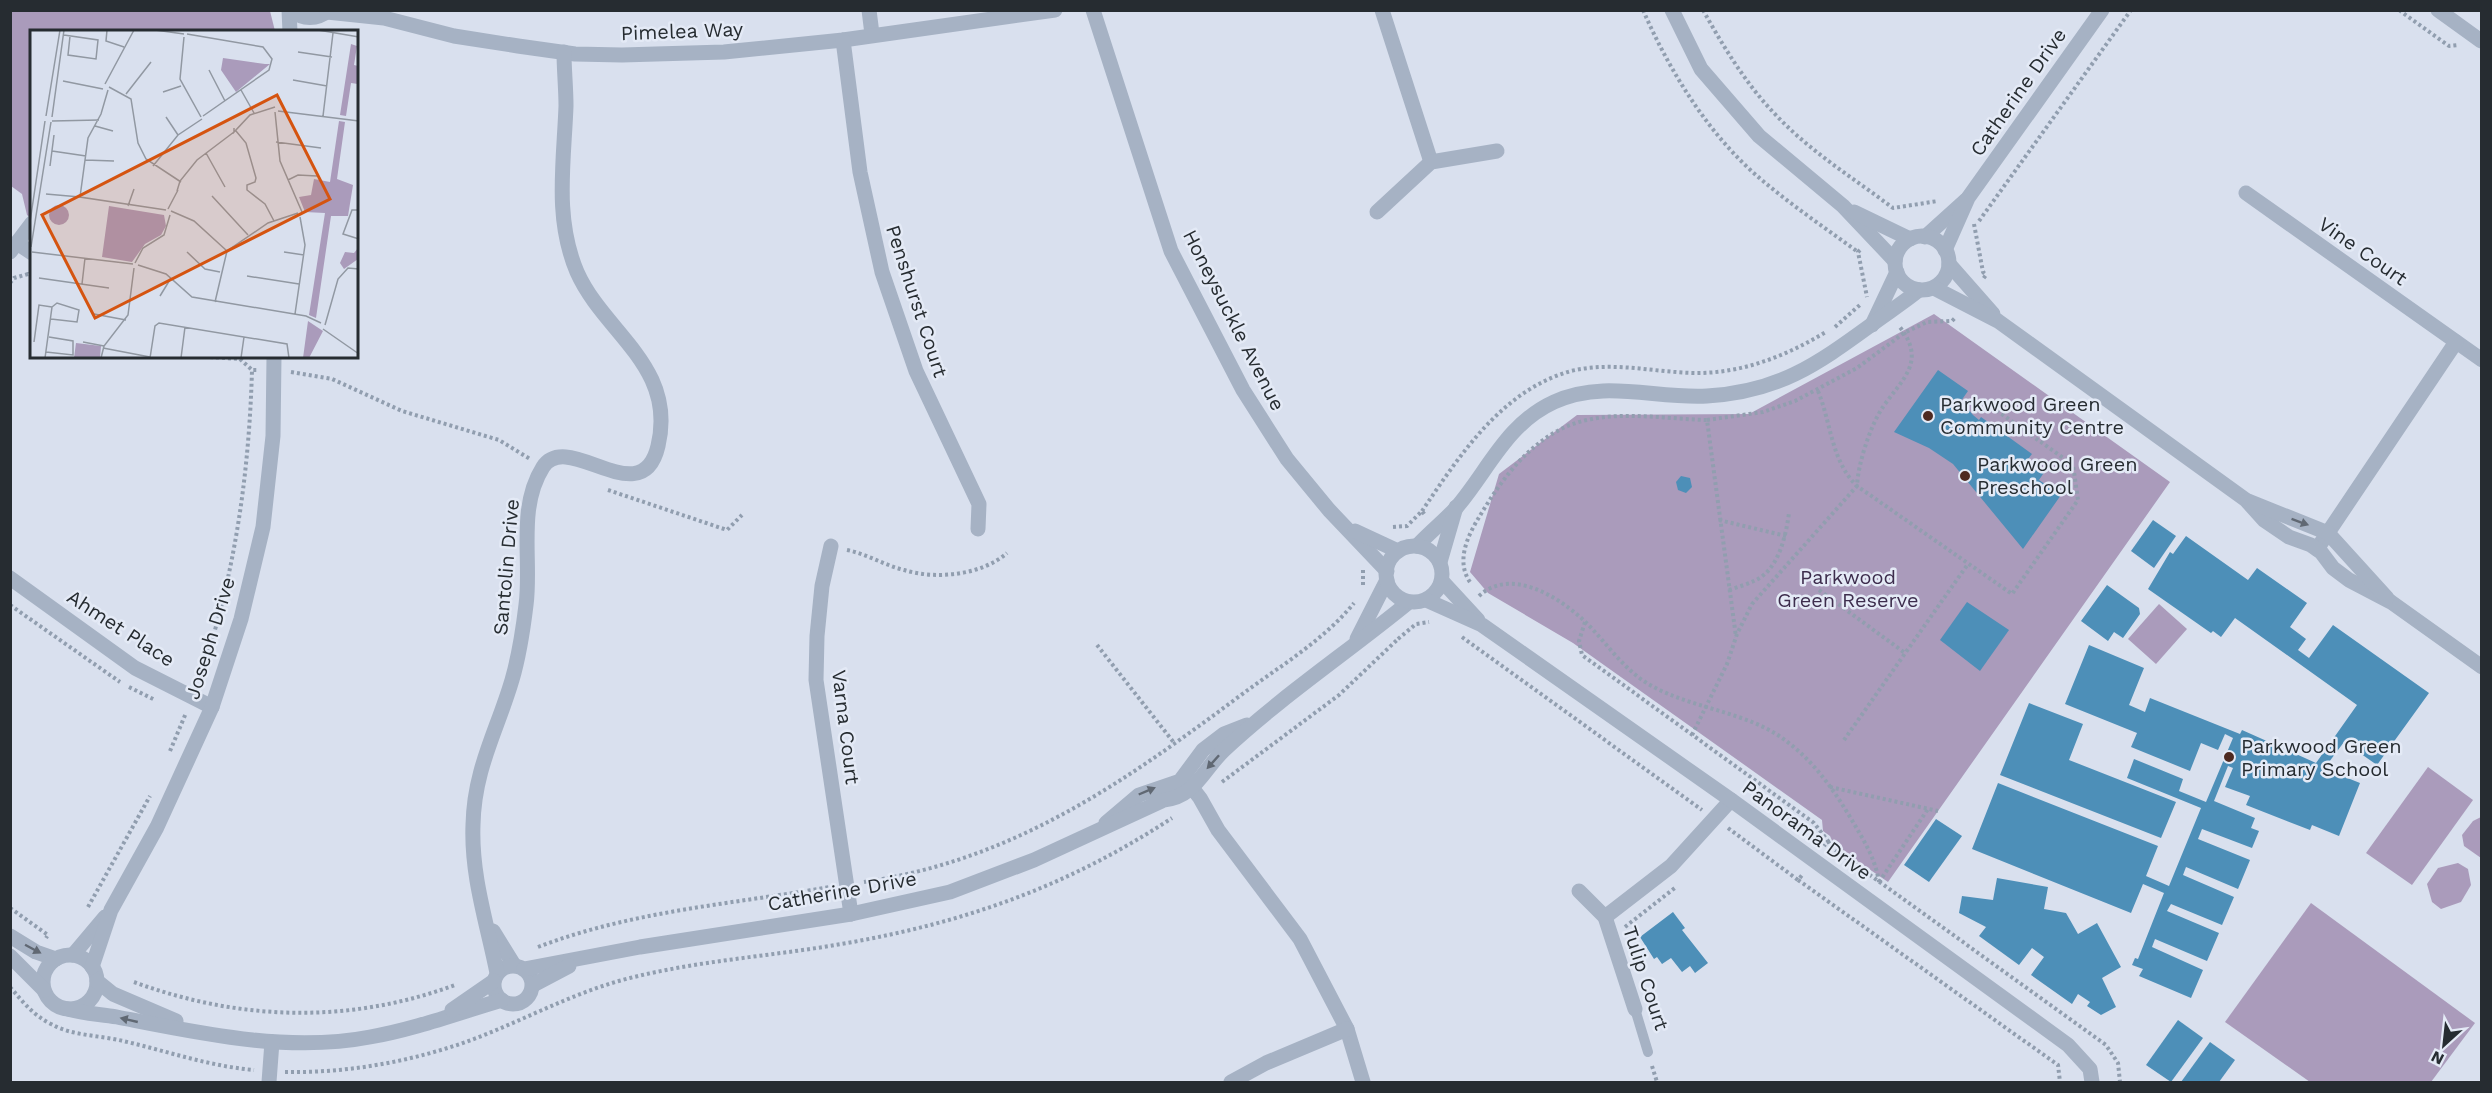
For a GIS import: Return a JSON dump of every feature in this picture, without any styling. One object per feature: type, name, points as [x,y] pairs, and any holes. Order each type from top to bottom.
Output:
[{"type":"street","name":"Pimelea Way","points":[[290,10],[303,17],[326,13],[378,14],[454,36],[569,53],[684,54],[843,40],[872,34],[1019,17],[1055,10]]},
{"type":"street","points":[[290,10],[290,30]]},
{"type":"street","points":[[869,10],[872,34]]},
{"type":"street","name":"Honeysuckle Avenue","points":[[1093,10],[1171,251],[1249,400],[1287,459],[1387,575]]},
{"type":"street","points":[[1383,10],[1431,162]]},
{"type":"street","name":"Catherine Drive","points":[[1917,238],[1958,211],[2102,10]]},
{"type":"street","points":[[2438,10],[2481,41]]},
{"type":"street","points":[[1676,12],[1701,69],[1759,135],[1843,206],[1876,230],[1905,284],[1971,297]]},
{"type":"street","points":[[313,30],[326,13]]},
{"type":"street","name":"Penshurst Court","points":[[843,40],[860,172],[882,272],[920,382],[979,504],[978,529]]},
{"type":"street","points":[[543,467],[558,457],[572,457],[620,473],[640,472],[647,468],[654,458],[660,427],[658,404],[651,375],[638,353],[590,294],[577,271],[566,235],[561,203],[569,53]]},
{"type":"street","points":[[1377,212],[1431,162],[1497,151]]},
{"type":"street","name":"Vine Court","points":[[2246,194],[2481,360]]},
{"type":"street","name":"Catherine Drive","points":[[1947,257],[1958,211]]},
{"type":"street","points":[[30,226],[14,248],[30,252]]},
{"type":"street","points":[[1876,230],[1933,239],[1947,257],[1971,297],[1998,321],[2246,500],[2264,520],[2289,537],[2317,549],[2341,574],[2391,602],[2481,667]]},
{"type":"street","points":[[1885,311],[1898,252],[1917,238]]},
{"type":"street","points":[[1375,621],[1393,556],[1398,551],[1417,546],[1443,528],[1494,452],[1520,424],[1553,403],[1599,390],[1707,396],[1772,384],[1809,369],[1853,341],[1885,311],[1945,278],[1947,257]]},
{"type":"street","points":[[2317,549],[2456,342]]},
{"type":"street","name":"Joseph Drive","points":[[73,955],[111,910],[157,827],[212,707],[241,619],[263,527],[273,436],[275,364]]},
{"type":"street","name":"Santolin Drive","points":[[496,977],[474,875],[473,824],[478,775],[512,679],[523,632],[527,601],[526,531],[534,491],[543,467]]},
{"type":"street","points":[[2246,500],[2328,533],[2391,602]]},
{"type":"street","name":"Honeysuckle Avenue","points":[[1345,524],[1398,551]]},
{"type":"street","points":[[1363,1083],[1347,1029],[1300,939],[1186,788],[1255,721],[1356,641],[1375,621],[1409,602],[1426,600],[1439,589],[1442,581],[1440,562],[1443,528]]},
{"type":"street","name":"Varna Court","points":[[831,546],[822,586],[817,636],[816,680],[851,914]]},
{"type":"street","points":[[1417,546],[1434,554],[1440,562]]},
{"type":"street","points":[[1387,575],[1395,594],[1409,602]]},
{"type":"street","name":"Ahmet Place","points":[[10,578],[135,668],[212,707]]},
{"type":"street","name":"Panorama Drive","points":[[1442,581],[1482,625]]},
{"type":"street","name":"Panorama Drive","points":[[1426,600],[1482,625],[1731,800],[2068,1045],[2090,1069],[2092,1083]]},
{"type":"street","name":"Catherine Drive","points":[[519,967],[580,960],[640,947],[851,914],[950,892],[1034,860],[1186,788]]},
{"type":"street","name":"Tulip Court","points":[[1605,917],[1671,866],[1731,800]]},
{"type":"street","name":"Tulip Court","points":[[1579,891],[1605,917],[1635,1009]]},
{"type":"street","name":"Joseph Drive","points":[[95,974],[111,910]]},
{"type":"street","name":"Santolin Drive","points":[[485,918],[505,951],[519,967]]},
{"type":"street","points":[[10,936],[36,952],[56,959],[73,955],[80,957],[113,994],[153,1013],[207,1032]]},
{"type":"street","points":[[10,956],[44,990],[53,1003],[86,1015],[272,1042],[319,1042],[369,1038],[502,1000]]},
{"type":"street","points":[[44,990],[45,972],[56,959]]},
{"type":"street","name":"Catherine Drive","points":[[533,985],[580,960]]},
{"type":"street","points":[[436,1020],[496,977],[519,967],[529,973],[533,985],[525,1000],[513,1004],[502,1000],[495,992],[496,977]]},
{"type":"street","points":[[68,1009],[86,1004],[92,998],[95,974]]},
{"type":"street","points":[[1231,1083],[1266,1063],[1347,1029]]},
{"type":"street","points":[[269,1083],[272,1042]]},
{"type":"lane","name":"Tulip Court","points":[[1635,1009],[1648,1052]]},
{"type":"path","points":[[1703,10],[1746,78],[1774,113],[1812,148],[1893,208]]},
{"type":"path","points":[[1976,226],[2131,10]]},
{"type":"path","points":[[1480,595],[1464,574],[1467,539],[1513,467],[1540,441],[1570,425],[1592,419],[1630,416],[1707,420],[1763,411],[1818,391],[1857,368],[1904,333],[1927,322],[1952,321],[1986,275],[1983,272],[1976,226],[1958,211],[1938,201],[1893,208],[1858,252],[1865,296],[1885,311],[1904,333],[1911,359],[1910,373],[1882,408],[1857,468],[1857,486],[1752,604],[1727,664],[1692,735]]},
{"type":"path","points":[[10,283],[14,278],[30,276]]},
{"type":"path","points":[[165,762],[193,698],[220,614],[240,522],[250,431],[252,370],[240,359],[225,358]]},
{"type":"path","points":[[252,370],[275,364],[332,379],[402,411],[499,440],[543,467]]},
{"type":"path","points":[[1818,391],[1828,413],[1831,436],[1846,476],[2012,594],[2078,500],[2073,465],[1982,400]]},
{"type":"path","points":[[1707,420],[1736,638]]},
{"type":"path","points":[[602,487],[728,530],[742,514]]},
{"type":"path","points":[[1387,525],[1394,528],[1407,526],[1422,511],[1443,528],[1467,539]]},
{"type":"path","points":[[1729,590],[1759,579],[1775,561],[1786,536],[1789,513]]},
{"type":"path","points":[[1719,520],[1786,536]]},
{"type":"path","points":[[831,546],[876,557],[902,570],[935,574],[980,569],[999,560],[1007,553]]},
{"type":"path","points":[[505,951],[515,945],[529,950],[568,935],[639,917],[911,873],[1005,842],[1062,816],[1102,794],[1175,744],[1318,638],[1354,603],[1364,585],[1363,570],[1355,562]]},
{"type":"path","points":[[1844,740],[1968,564]]},
{"type":"path","points":[[1467,608],[1490,586],[1525,585],[1541,591],[1580,616],[1628,669],[1650,686],[1781,737],[1808,759],[1830,787],[1876,861],[1879,882]]},
{"type":"path","points":[[1819,590],[1905,653]]},
{"type":"path","points":[[1354,603],[1398,639],[1416,624],[1428,622],[1439,626]]},
{"type":"path","points":[[1097,645],[1175,744]]},
{"type":"path","points":[[1830,787],[1938,812]]},
{"type":"path","points":[[83,916],[152,792]]},
{"type":"path","points":[[1879,882],[1928,809]]},
{"type":"path","points":[[1828,841],[1831,847],[2106,1045],[2118,1063],[2121,1083]]},
{"type":"path","points":[[1798,879],[2058,1065],[2060,1083]]},
{"type":"path","points":[[128,979],[202,1003],[288,1014],[370,1008],[422,997],[463,981]]},
{"type":"green space","points":[[10,11],[270,11],[275,30],[30,30],[30,217],[27,215],[22,194],[11,186]]},
{"type":"green space","name":"Parkwood Green Reserve","points":[[1934,314],[2170,482],[1888,882],[1834,845],[1830,836],[1823,831],[1822,820],[1573,643],[1488,593],[1470,572],[1499,474],[1577,415],[1749,414]]},
{"type":"green space","points":[[2159,604],[2187,629],[2156,664],[2128,639]]},
{"type":"green space","points":[[2428,767],[2473,800],[2412,885],[2366,853]]},
{"type":"green space","points":[[2481,817],[2481,858],[2464,846],[2462,835],[2473,821]]},
{"type":"green space","points":[[2458,863],[2468,869],[2471,885],[2461,902],[2441,909],[2432,902],[2427,884],[2438,868]]},
{"type":"green space","points":[[2311,903],[2475,1023],[2431,1082],[2310,1082],[2225,1022]]},
{"type":"building","name":"Parkwood Green Preschool","points":[[1938,370],[1968,391],[1961,401],[1973,415],[1979,420],[1981,417],[2032,454],[2028,459],[2045,471],[2039,480],[2061,495],[2023,549],[1953,464],[1929,448],[1894,432]]},
{"type":"building","points":[[1681,476],[1690,478],[1692,487],[1686,493],[1678,490],[1676,482]]},
{"type":"building","points":[[2153,520],[2176,536],[2154,568],[2131,551]]},
{"type":"building","points":[[2186,536],[2248,580],[2257,568],[2307,603],[2290,627],[2306,639],[2298,650],[2309,658],[2333,625],[2429,693],[2377,765],[2344,742],[2326,766],[2325,769],[2360,783],[2339,836],[2312,825],[2310,830],[2246,805],[2250,796],[2225,787],[2233,768],[2228,766],[2214,801],[2255,818],[2251,828],[2259,831],[2252,848],[2202,829],[2198,839],[2250,860],[2238,889],[2186,867],[2183,875],[2234,897],[2222,925],[2171,904],[2167,911],[2219,933],[2207,961],[2155,939],[2152,947],[2203,970],[2191,998],[2139,976],[2143,969],[2132,965],[2135,958],[2138,959],[2164,893],[2143,884],[2131,913],[1972,849],[1998,783],[2158,846],[2146,876],[2169,886],[2201,808],[2127,778],[2134,759],[2183,779],[2179,791],[2206,802],[2233,738],[2225,734],[2218,750],[2201,743],[2190,771],[2131,747],[2137,733],[2065,704],[2089,645],[2144,668],[2129,705],[2145,712],[2150,698],[2240,734],[2242,730],[2316,763],[2357,705],[2235,618],[2221,637],[2213,631],[2211,633],[2148,589],[2170,552],[2173,554]]},
{"type":"building","points":[[2107,585],[2139,608],[2140,614],[2123,638],[2114,632],[2108,641],[2081,621]]},
{"type":"building","points":[[1967,602],[2009,630],[1980,671],[1940,640]]},
{"type":"building","points":[[2029,703],[2083,724],[2069,760],[2176,802],[2161,838],[2000,775]]},
{"type":"building","points":[[1936,819],[1962,836],[1929,882],[1904,865]]},
{"type":"building","points":[[1997,878],[2048,887],[2044,909],[2066,913],[2078,934],[2097,923],[2121,967],[2102,978],[2116,1007],[2101,1015],[2087,1006],[2090,1002],[2078,994],[2072,1004],[2031,975],[2044,957],[2032,948],[2019,965],[1979,936],[1986,927],[1959,913],[1962,896],[1993,900]]},
{"type":"building","points":[[1673,912],[1685,928],[1682,930],[1708,963],[1695,973],[1690,966],[1682,972],[1671,958],[1662,964],[1657,957],[1654,959],[1640,937]]},
{"type":"building","points":[[2178,1020],[2203,1038],[2171,1082],[2146,1065]]},
{"type":"building","points":[[2210,1042],[2235,1060],[2219,1082],[2181,1082]]},
{"type":"place","name":"Parkwood Green Community Centre","points":[[1928,416]]},
{"type":"place","name":"Parkwood Green Preschool","points":[[1965,476]]},
{"type":"place","name":"Parkwood Green Primary School","points":[[2229,757]]}]
